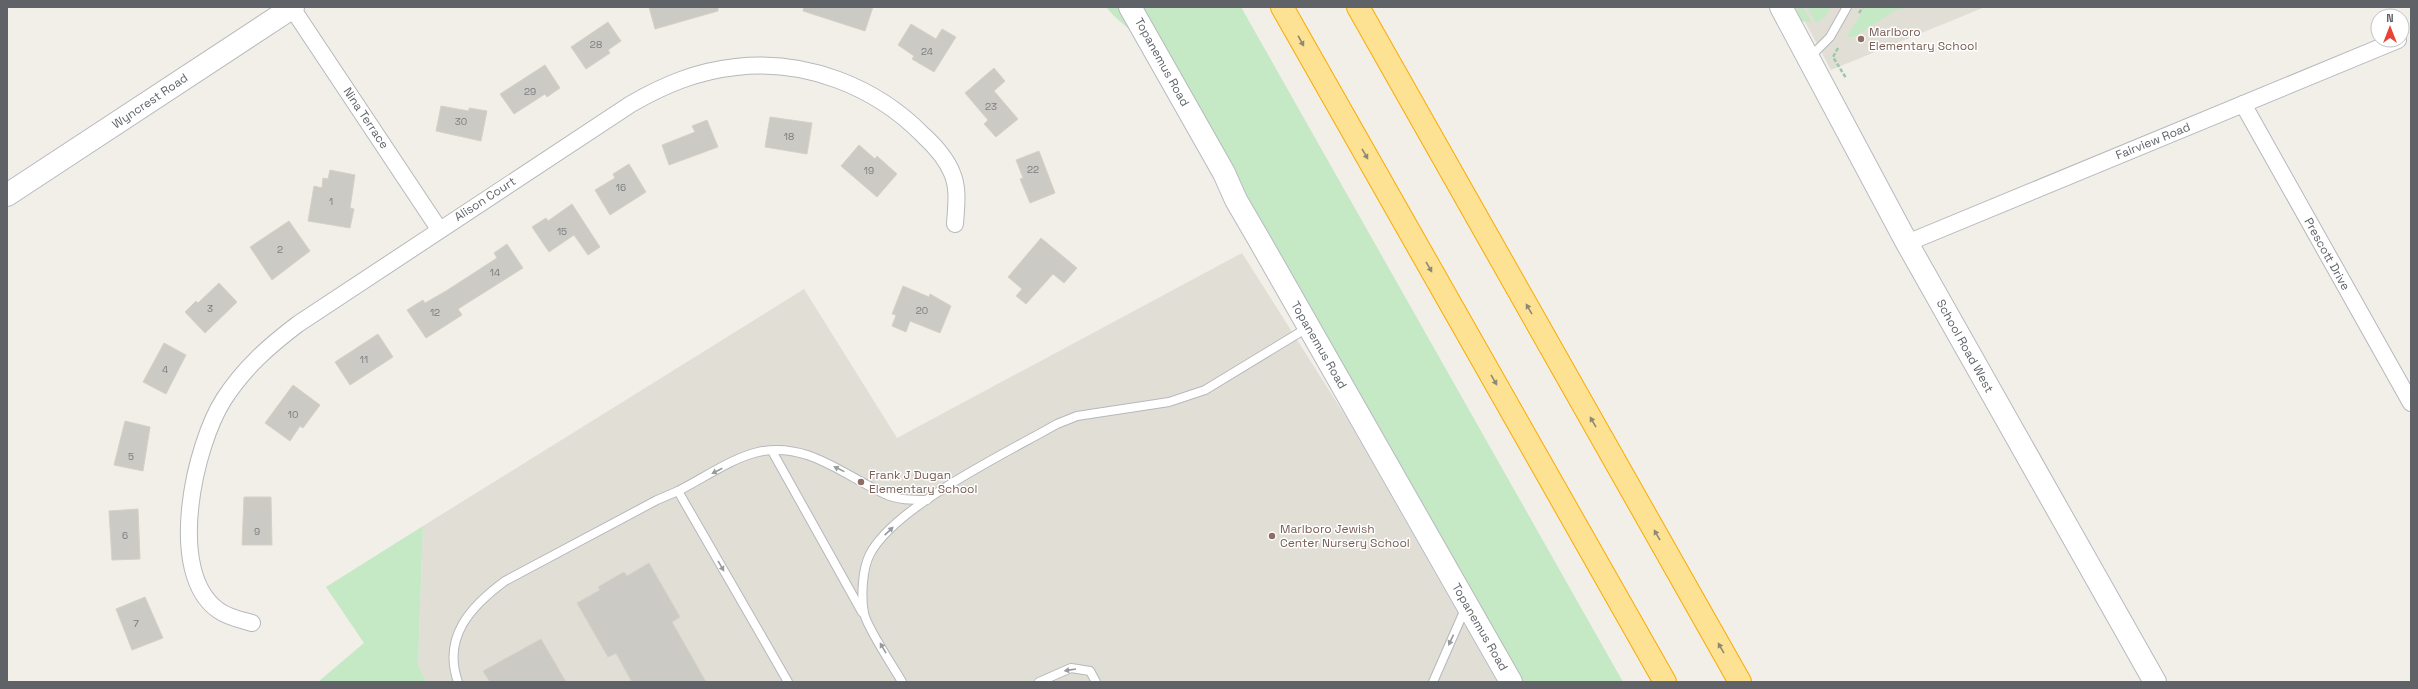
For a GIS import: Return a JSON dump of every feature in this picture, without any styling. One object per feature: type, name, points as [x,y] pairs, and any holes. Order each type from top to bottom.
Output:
[{"type":"highway","points":[[1282,7],[1665,682]]},
{"type":"highway","points":[[1358,7],[1740,682]]},
{"type":"street","name":"Wyncrest Road","points":[[9,190],[293,7]]},
{"type":"street","name":"Nina Terrace","points":[[293,7],[439,229]]},
{"type":"street","name":"Topanemus Road","points":[[1130,7],[1308,327],[1511,682]]},
{"type":"street","name":"School Road West","points":[[1781,7],[1907,242],[2155,682]]},
{"type":"street","name":"Fairview Road","points":[[1907,242],[2379,48]]},
{"type":"street","name":"Alison Court","points":[[252,623],[218,610],[201,589],[196,576],[189,529],[191,494],[198,457],[211,423],[236,380],[269,345],[298,324],[439,229],[631,104],[658,89],[681,79],[712,70],[766,66],[802,70],[844,82],[876,98],[908,119],[938,150],[952,173],[957,195],[955,224]]},
{"type":"street","name":"Prescott Drive","points":[[2243,104],[2411,403]]},
{"type":"lane","points":[[1809,58],[1830,37],[1847,7]]},
{"type":"lane","points":[[864,615],[862,590],[869,555],[882,537],[926,500],[1057,424],[1077,416],[1169,402],[1205,390],[1308,327]]},
{"type":"lane","points":[[458,682],[455,673],[454,650],[457,632],[470,612],[484,596],[505,581],[657,500],[757,452],[790,449],[815,457],[885,494],[904,500],[926,500]]},
{"type":"lane","points":[[772,451],[902,682]]},
{"type":"lane","points":[[678,491],[788,682]]},
{"type":"lane","points":[[1433,682],[1467,604]]},
{"type":"lane","points":[[1039,682],[1071,668],[1090,671],[1096,682]]},
{"type":"path","points":[[1855,19],[1863,7]]},
{"type":"path","points":[[1840,44],[1833,57],[1846,78]]},
{"type":"shaded area","name":"Marlboro Elementary School","points":[[1797,7],[1985,7],[1831,70]]},
{"type":"shaded area","name":"Frank J Dugan Elementary School","points":[[1242,253],[1346,417],[1497,682],[426,682],[418,664],[423,526],[804,289],[897,438]]},
{"type":"green space","points":[[1106,7],[1241,7],[1623,682],[1522,682],[1176,71]]},
{"type":"green space","points":[[1795,7],[1803,7],[1812,23],[1802,21]]},
{"type":"green space","points":[[1807,7],[1831,7],[1825,17],[1816,23]]},
{"type":"green space","points":[[1865,7],[1911,7],[1896,10],[1854,37],[1847,37]]},
{"type":"green space","points":[[423,526],[418,664],[426,682],[318,682],[364,643],[326,587]]},
{"type":"building","points":[[649,7],[718,7],[718,11],[655,29]]},
{"type":"building","points":[[804,7],[873,7],[865,31],[803,11]]},
{"type":"building","points":[[608,22],[621,41],[608,50],[610,53],[586,69],[571,47]]},
{"type":"building","points":[[911,24],[936,39],[942,29],[956,37],[934,72],[912,59],[914,56],[898,45]]},
{"type":"building","points":[[545,65],[560,88],[547,97],[545,94],[514,114],[500,94]]},
{"type":"building","points":[[994,68],[1005,81],[994,91],[1018,119],[996,137],[984,124],[988,120],[965,93]]},
{"type":"building","points":[[441,106],[469,111],[469,108],[487,111],[481,141],[436,131]]},
{"type":"building","points":[[770,117],[812,123],[807,154],[765,147]]},
{"type":"building","points":[[707,120],[718,147],[669,165],[662,145],[695,132],[692,126]]},
{"type":"building","points":[[859,145],[875,159],[877,156],[897,174],[877,197],[841,166]]},
{"type":"building","points":[[1039,151],[1055,193],[1030,203],[1020,179],[1023,178],[1016,160]]},
{"type":"building","points":[[629,164],[646,192],[610,215],[595,190],[615,178],[613,174]]},
{"type":"building","points":[[330,170],[355,175],[350,208],[354,209],[350,228],[308,221],[314,186],[322,188],[323,178],[328,179]]},
{"type":"building","points":[[572,204],[600,247],[588,255],[574,235],[549,252],[532,227],[546,218],[548,221]]},
{"type":"building","points":[[289,221],[310,251],[272,280],[250,247]]},
{"type":"building","points":[[1041,238],[1077,268],[1064,283],[1053,274],[1026,304],[1016,296],[1022,289],[1008,277]]},
{"type":"building","points":[[507,244],[523,268],[458,309],[462,315],[426,338],[407,310],[423,300],[425,303],[446,291],[497,258],[494,253]]},
{"type":"building","points":[[219,283],[237,302],[205,333],[185,312],[196,301],[198,303]]},
{"type":"building","points":[[903,286],[929,297],[930,294],[951,306],[940,333],[910,321],[906,332],[892,326],[896,315],[892,314]]},
{"type":"building","points":[[378,334],[393,357],[350,385],[335,362]]},
{"type":"building","points":[[164,343],[186,355],[166,394],[143,382]]},
{"type":"building","points":[[293,385],[320,405],[303,428],[300,426],[290,441],[265,423]]},
{"type":"building","points":[[125,421],[150,427],[143,471],[114,465]]},
{"type":"building","points":[[244,497],[271,497],[272,545],[242,545]]},
{"type":"building","points":[[138,509],[140,559],[112,560],[109,511]]},
{"type":"building","points":[[649,563],[680,617],[672,622],[706,682],[632,682],[616,653],[608,657],[577,603],[600,590],[598,587],[624,572],[627,576]]},
{"type":"building","points":[[145,597],[163,638],[132,650],[116,609]]},
{"type":"building","points":[[541,639],[566,682],[490,682],[483,671]]},
{"type":"place","name":"Marlboro Elementary School","points":[[1861,39]]},
{"type":"place","name":"Frank J Dugan Elementary School","points":[[861,482]]},
{"type":"place","name":"Marlboro Jewish Center Nursery School","points":[[1272,536]]}]
